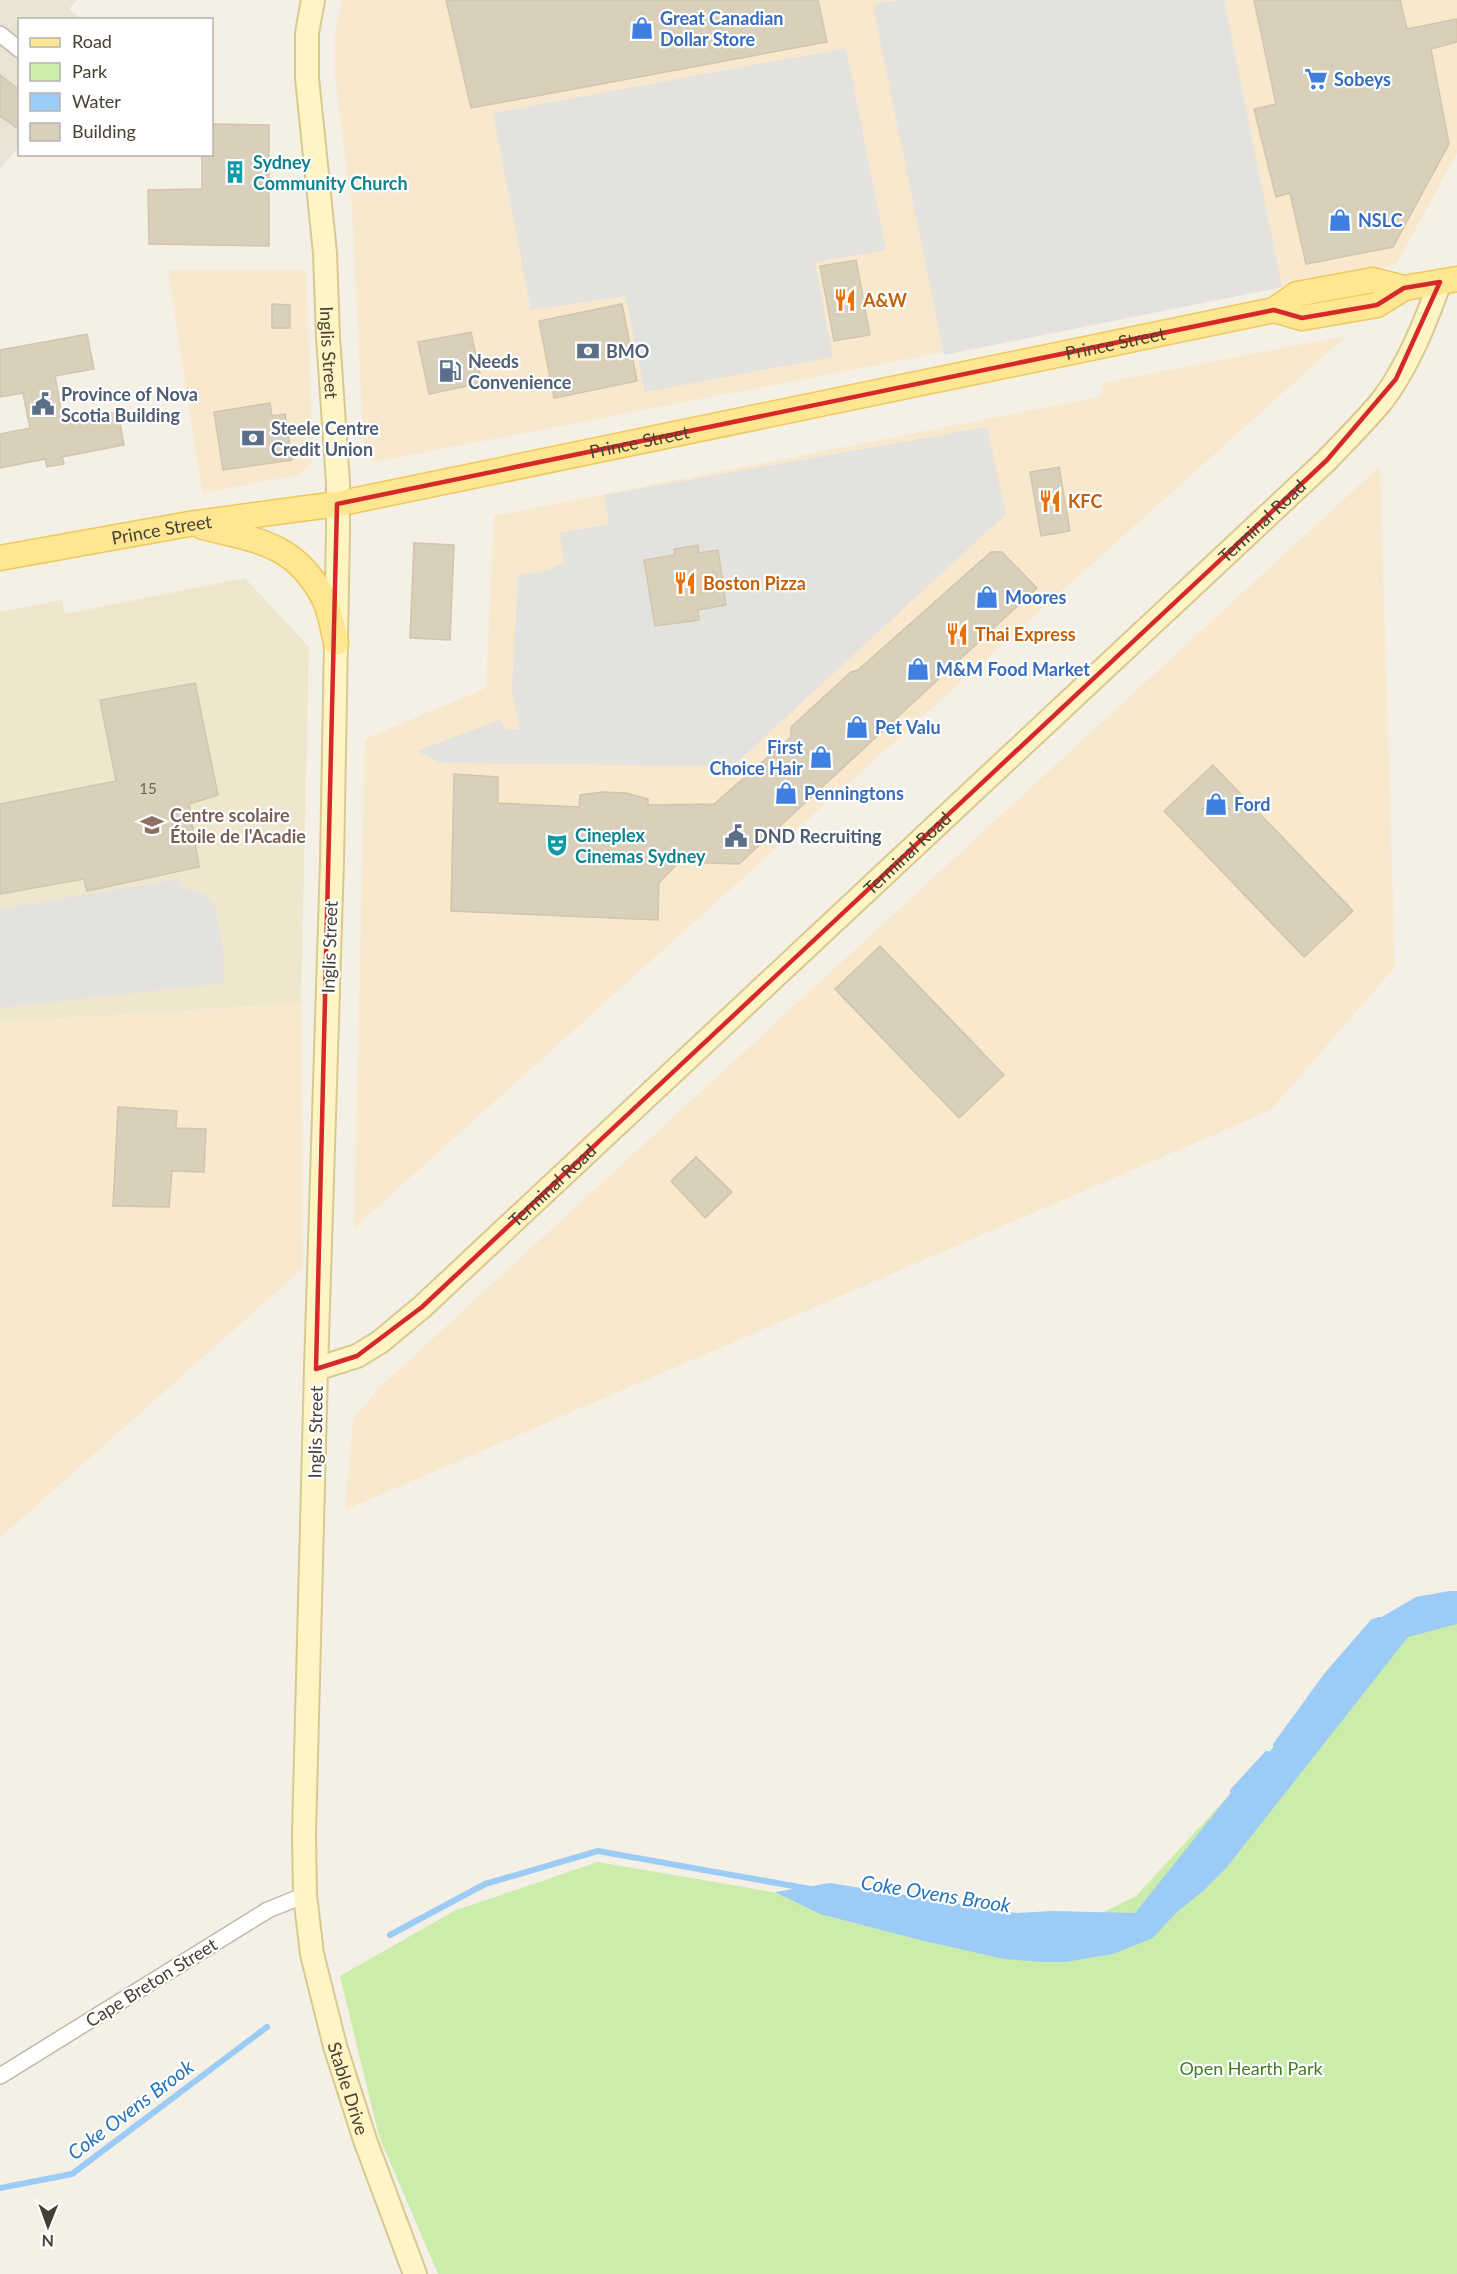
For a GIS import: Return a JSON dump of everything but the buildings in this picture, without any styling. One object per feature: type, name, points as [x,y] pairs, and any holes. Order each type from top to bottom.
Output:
[{"type":"main road","name":"Prince Street","points":[[0,558],[189,524],[338,504],[1274,310],[1302,318],[1377,305],[1404,288],[1448,281]]},
{"type":"main road","points":[[189,524],[263,542],[288,553],[306,572],[323,596],[336,643]]},
{"type":"street","name":"Inglis Street","points":[[305,1895],[304,1834],[316,1368],[332,861],[338,504],[327,337],[325,253],[307,78],[307,33],[313,0]]},
{"type":"street","points":[[0,34],[18,48]]},
{"type":"street","name":"Terminal Road","points":[[316,1368],[357,1356],[380,1342],[422,1307],[1327,460],[1381,401],[1396,379],[1448,281]]},
{"type":"street","name":"Cape Breton Street","points":[[0,2076],[268,1910],[305,1895]]},
{"type":"street","name":"Stable Drive","points":[[305,1895],[312,1954],[335,2046],[364,2140],[416,2274]]},
{"type":"highlighted area","points":[[1440,282],[1396,379],[1327,460],[422,1307],[357,1356],[316,1369],[337,504],[1274,310],[1302,318],[1377,305],[1404,288]]},
{"type":"shaded area","points":[[0,0],[77,0],[69,9],[80,18],[18,18],[18,148],[0,168]]},
{"type":"shaded area","points":[[342,0],[1457,0],[1457,153],[1396,265],[374,462],[364,453],[352,209],[335,76],[335,36]]},
{"type":"shaded area","points":[[898,0],[1224,0],[1282,287],[944,355],[873,5]]},
{"type":"shaded area","points":[[846,48],[886,250],[815,262],[833,357],[645,392],[625,296],[531,310],[493,113]]},
{"type":"shaded area","points":[[168,270],[306,270],[313,461],[298,475],[202,493]]},
{"type":"shaded area","points":[[1346,336],[354,1228],[365,739],[486,688],[494,516],[1103,396],[1101,383]]},
{"type":"shaded area","points":[[987,427],[1006,514],[733,766],[441,763],[417,751],[499,720],[507,730],[520,729],[512,692],[518,575],[549,570],[564,561],[560,533],[609,524],[604,495]],"holes":[[[697,545],[699,553],[718,550],[726,605],[698,610],[699,620],[675,549]]]},
{"type":"shaded area","points":[[1380,466],[1395,967],[1271,1110],[345,1510],[353,1419],[379,1388]]},
{"type":"shaded area","name":"Centre scolaire Étoile de l'Acadie","points":[[245,578],[309,647],[301,1003],[0,1022],[0,612],[62,600],[65,614]]},
{"type":"shaded area","points":[[179,879],[181,888],[202,893],[215,906],[223,948],[224,983],[0,1008],[0,909]]},
{"type":"shaded area","points":[[301,1003],[303,1268],[0,1538],[0,1022]]},
{"type":"green space","name":"Open Hearth Park","points":[[1457,1615],[1457,2274],[438,2274],[379,2136],[340,1976],[456,1910],[598,1862],[1017,1934],[1061,1933],[1136,1896],[1323,1694],[1376,1633]]},
{"type":"water","points":[[1457,1591],[1457,1624],[1408,1637],[1227,1867],[1176,1913],[1153,1938],[1113,1954],[1065,1962],[1004,1959],[820,1914],[775,1892],[830,1883],[1016,1913],[1053,1911],[1135,1913],[1230,1794],[1282,1738],[1327,1675],[1373,1622],[1416,1597]]},
{"type":"waterway","name":"Coke Ovens Brook","points":[[1276,1745],[1327,1675],[1373,1622],[1380,1620]]},
{"type":"waterway","name":"Coke Ovens Brook","points":[[1233,1791],[1267,1754]]},
{"type":"waterway","name":"Coke Ovens Brook","points":[[390,1935],[485,1884],[598,1851],[810,1889]]},
{"type":"waterway","name":"Coke Ovens Brook","points":[[0,2188],[72,2174],[267,2027]]},
{"type":"place","name":"Great Canadian Dollar Store","points":[[642,28]]},
{"type":"place","name":"Sobeys","points":[[1316,79]]},
{"type":"place","name":"Sydney Community Church","points":[[235,172]]},
{"type":"place","name":"NSLC","points":[[1340,220]]},
{"type":"place","name":"A&W","points":[[845,300]]},
{"type":"place","name":"BMO","points":[[588,351]]},
{"type":"place","name":"Needs Convenience","points":[[450,371]]},
{"type":"place","name":"Province of Nova Scotia Building","points":[[43,404]]},
{"type":"place","name":"Steele Centre Credit Union","points":[[253,438]]},
{"type":"place","name":"KFC","points":[[1050,501]]},
{"type":"place","name":"Boston Pizza","points":[[685,583]]},
{"type":"place","name":"Moores","points":[[987,597]]},
{"type":"place","name":"Thai Express","points":[[957,634]]},
{"type":"place","name":"M&M Food Market","points":[[918,669]]},
{"type":"place","name":"Pet Valu","points":[[857,727]]},
{"type":"place","name":"First Choice Hair","points":[[821,757]]},
{"type":"place","name":"Penningtons","points":[[786,793]]},
{"type":"place","name":"Ford","points":[[1216,804]]},
{"type":"place","name":"Centre scolaire Étoile de l'Acadie","points":[[152,825]]},
{"type":"place","name":"DND Recruiting","points":[[736,836]]},
{"type":"place","name":"Cineplex Cinemas Sydney","points":[[557,845]]}]
